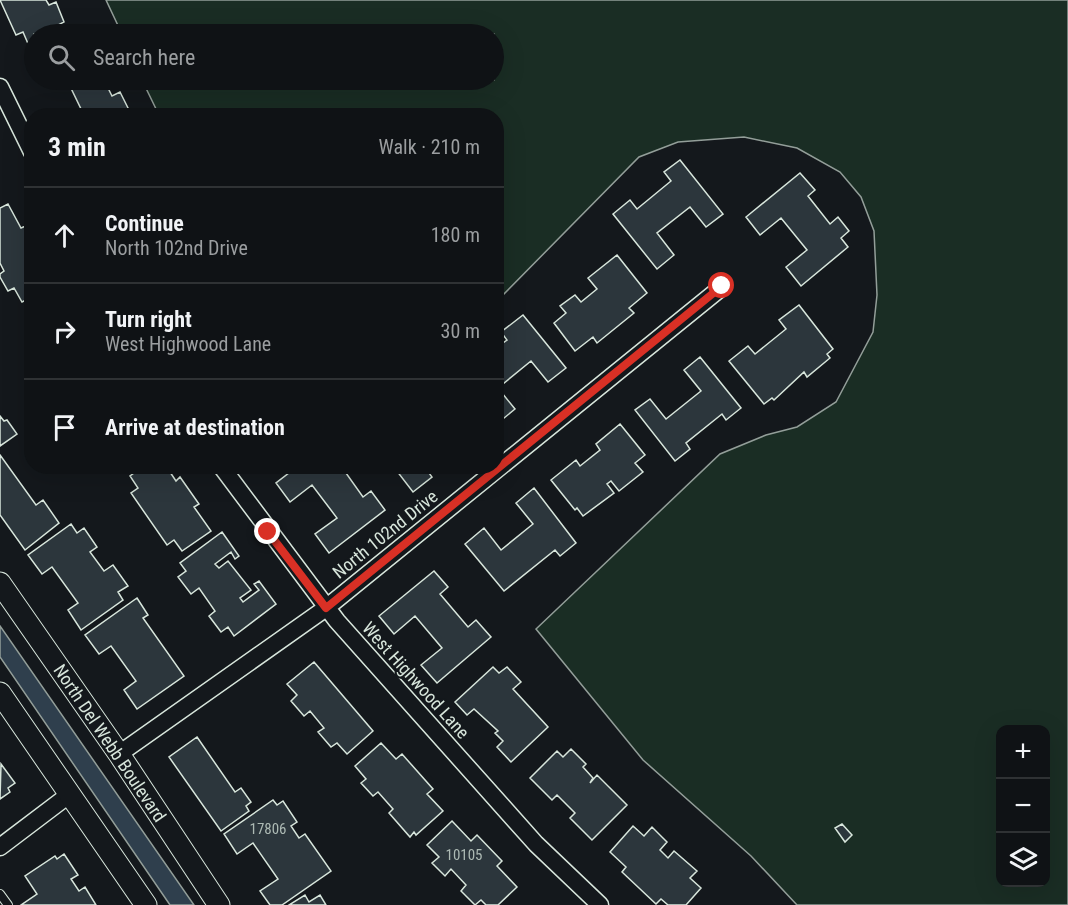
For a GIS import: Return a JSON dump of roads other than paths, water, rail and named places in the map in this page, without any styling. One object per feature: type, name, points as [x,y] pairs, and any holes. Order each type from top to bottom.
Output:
[{"type":"street","points":[[0,87],[24,136]]},
{"type":"street","name":"North 102nd Drive","points":[[504,463],[722,286]]},
{"type":"street","name":"West Highwood Lane","points":[[227,474],[326,608],[537,844],[600,905]]},
{"type":"street","name":"North 102nd Drive","points":[[119,754],[326,608],[491,474]]},
{"type":"street","name":"North Del Webb Boulevard","points":[[0,583],[119,754],[219,905]]},
{"type":"street","points":[[0,693],[146,905]]},
{"type":"street","points":[[0,847],[70,794]]},
{"type":"lane","points":[[0,894],[8,905]]},
{"type":"water","points":[[0,626],[194,905],[170,905],[0,657]]}]
